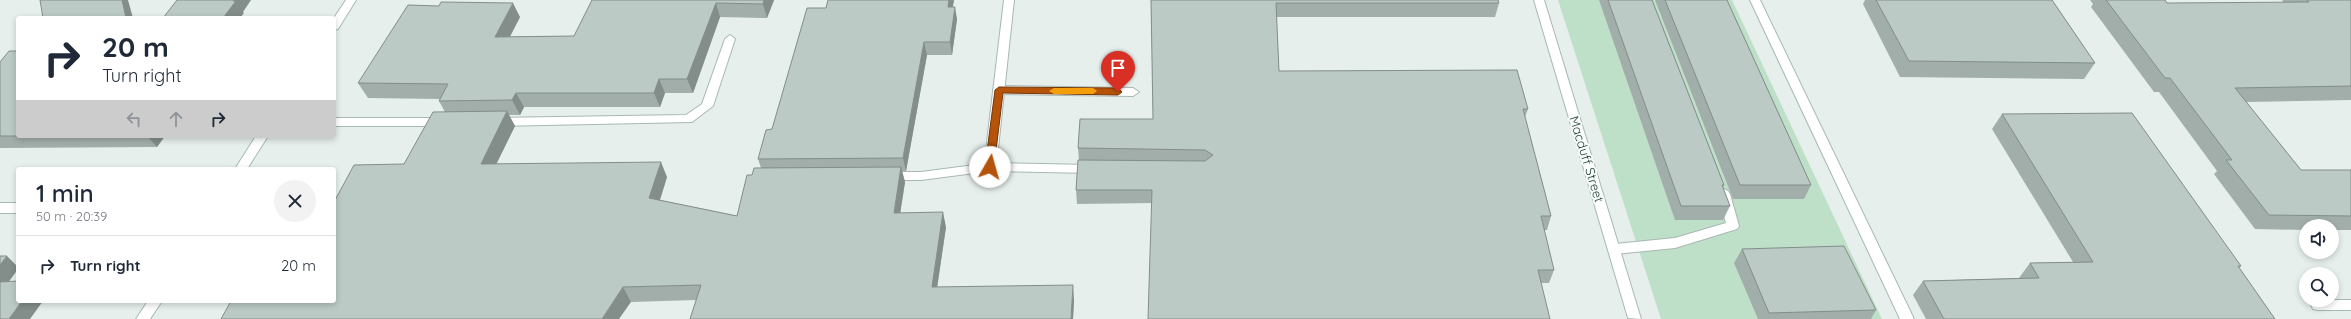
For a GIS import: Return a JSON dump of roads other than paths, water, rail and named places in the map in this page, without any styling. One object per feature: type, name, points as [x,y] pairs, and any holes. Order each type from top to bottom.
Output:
[{"type":"street","points":[[336,23],[351,0]]},
{"type":"street","points":[[990,167],[1009,0]]},
{"type":"street","name":"Macduff Street","points":[[1539,0],[1635,318]]},
{"type":"street","points":[[1755,0],[1907,319]]},
{"type":"street","points":[[484,122],[688,119],[706,106],[730,39]]},
{"type":"street","points":[[999,90],[1133,92]]},
{"type":"street","points":[[336,122],[452,122]]},
{"type":"street","points":[[242,167],[261,138]]},
{"type":"street","points":[[873,176],[921,176],[990,167],[1107,169]]},
{"type":"street","points":[[1614,249],[1675,243],[1733,226],[1720,183]]},
{"type":"street","points":[[0,208],[16,208]]},
{"type":"street","points":[[143,319],[154,303]]},
{"type":"street","points":[[2339,305],[2351,305]]}]
